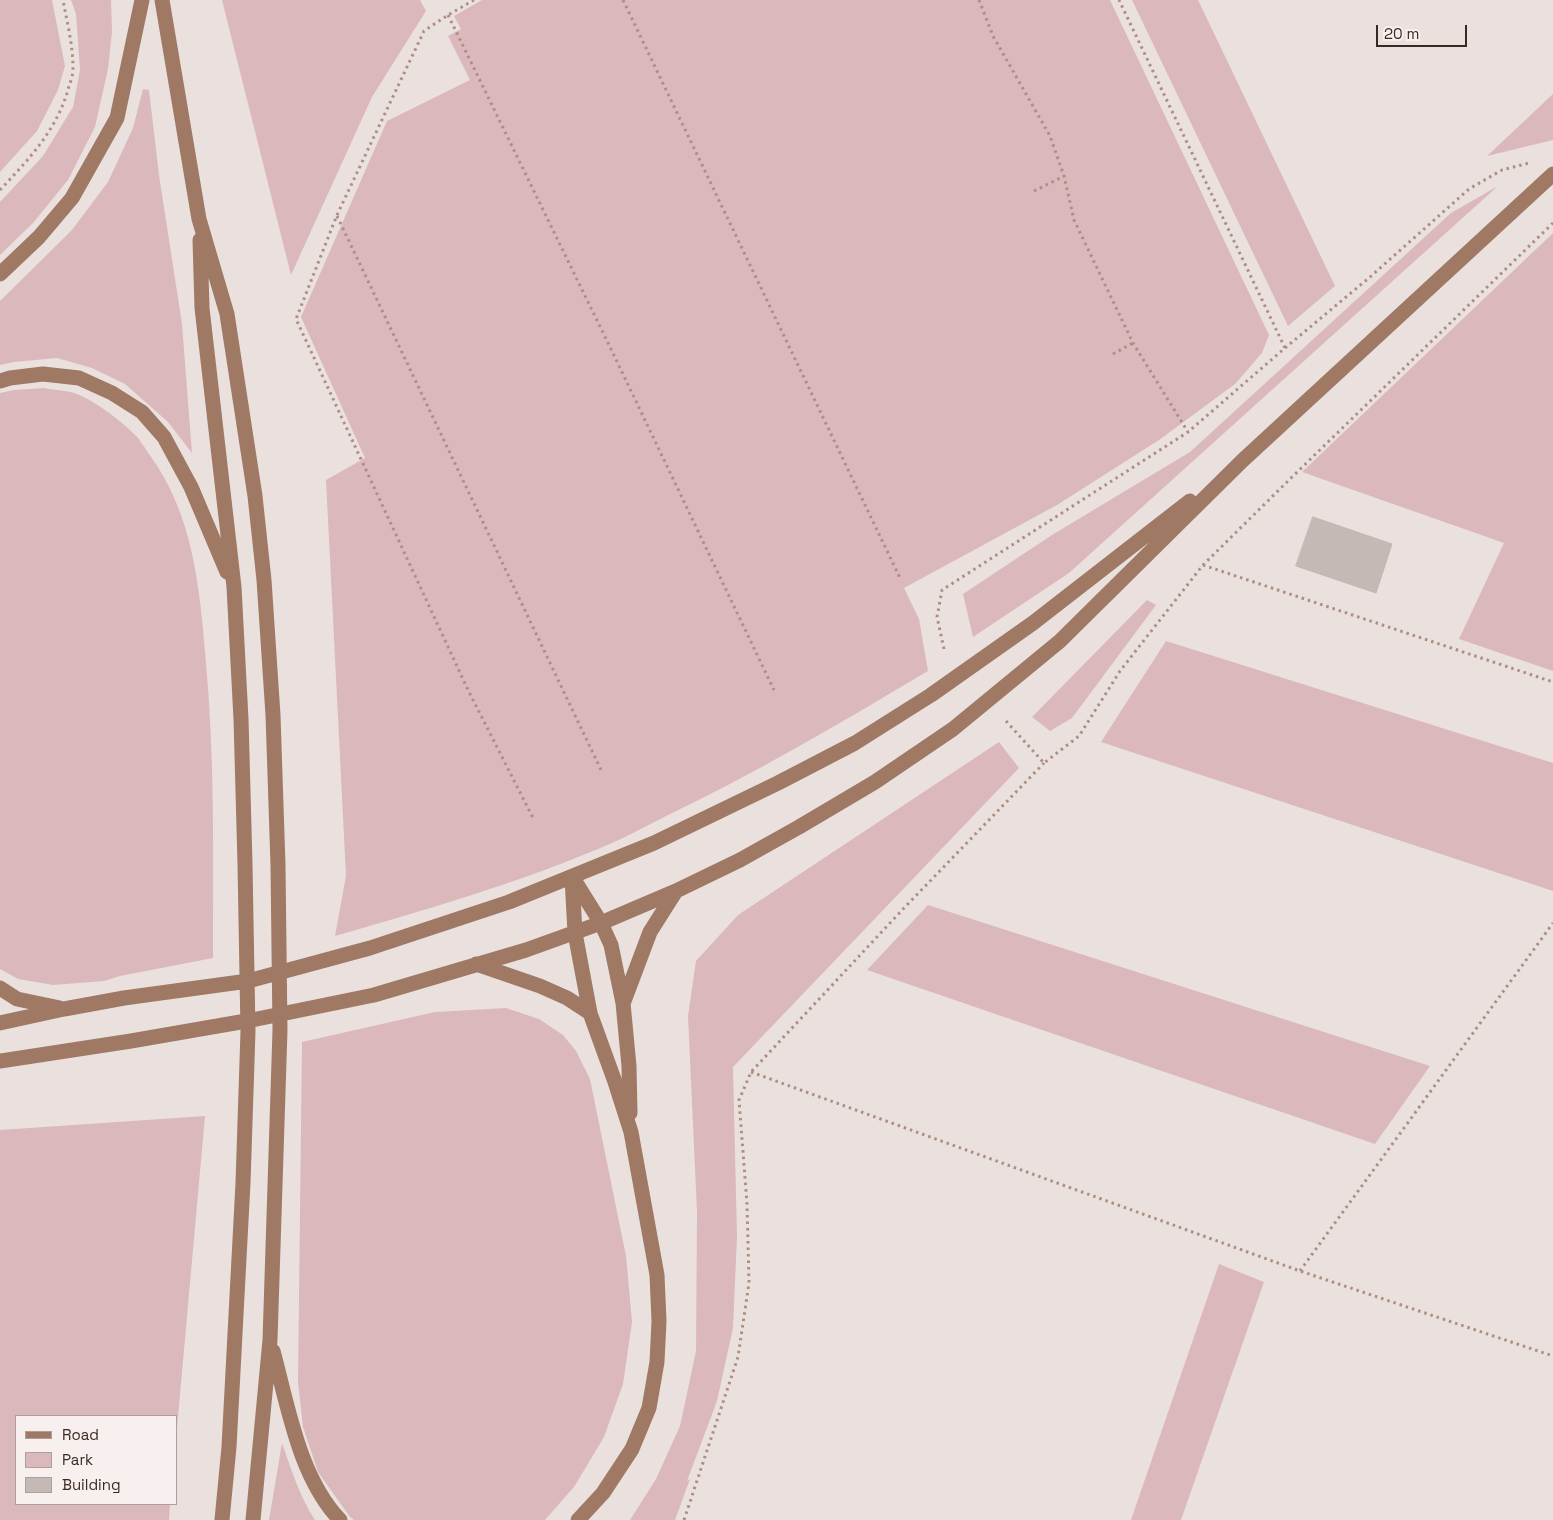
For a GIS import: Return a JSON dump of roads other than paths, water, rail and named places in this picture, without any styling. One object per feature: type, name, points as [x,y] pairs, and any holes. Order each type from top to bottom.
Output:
[{"type":"main road","points":[[0,274],[39,236],[72,198],[117,118],[142,0]]},
{"type":"main road","points":[[162,0],[199,219],[227,314],[254,487],[264,580],[273,715],[278,865],[280,1030],[270,1340],[254,1520]]},
{"type":"main road","points":[[0,1061],[252,1020],[374,995],[526,950],[602,924],[740,860],[799,828],[875,782],[953,729],[1060,641],[1242,461],[1553,174]]},
{"type":"main road","points":[[199,219],[202,308],[234,587],[241,719],[248,1032],[243,1183],[231,1408],[222,1520]]},
{"type":"main road","points":[[0,381],[43,374],[79,378],[112,393],[142,412],[164,437],[191,487],[234,587]]},
{"type":"main road","points":[[0,1023],[64,1008],[248,981],[370,948],[509,902],[654,843],[778,783],[854,742],[931,696],[1033,623],[1242,461]]},
{"type":"main road","points":[[572,877],[602,924],[611,946],[623,1003],[629,1066],[631,1132]]},
{"type":"main road","points":[[572,877],[575,933],[590,1013],[631,1132],[657,1275],[659,1321],[658,1362],[649,1408],[632,1449],[603,1493],[578,1520]]},
{"type":"main road","points":[[623,1003],[650,932],[676,891]]},
{"type":"main road","points":[[476,964],[540,986],[567,998],[590,1013]]},
{"type":"main road","points":[[0,988],[17,999],[64,1008]]},
{"type":"main road","points":[[270,1340],[299,1449],[315,1485],[340,1520]]}]
